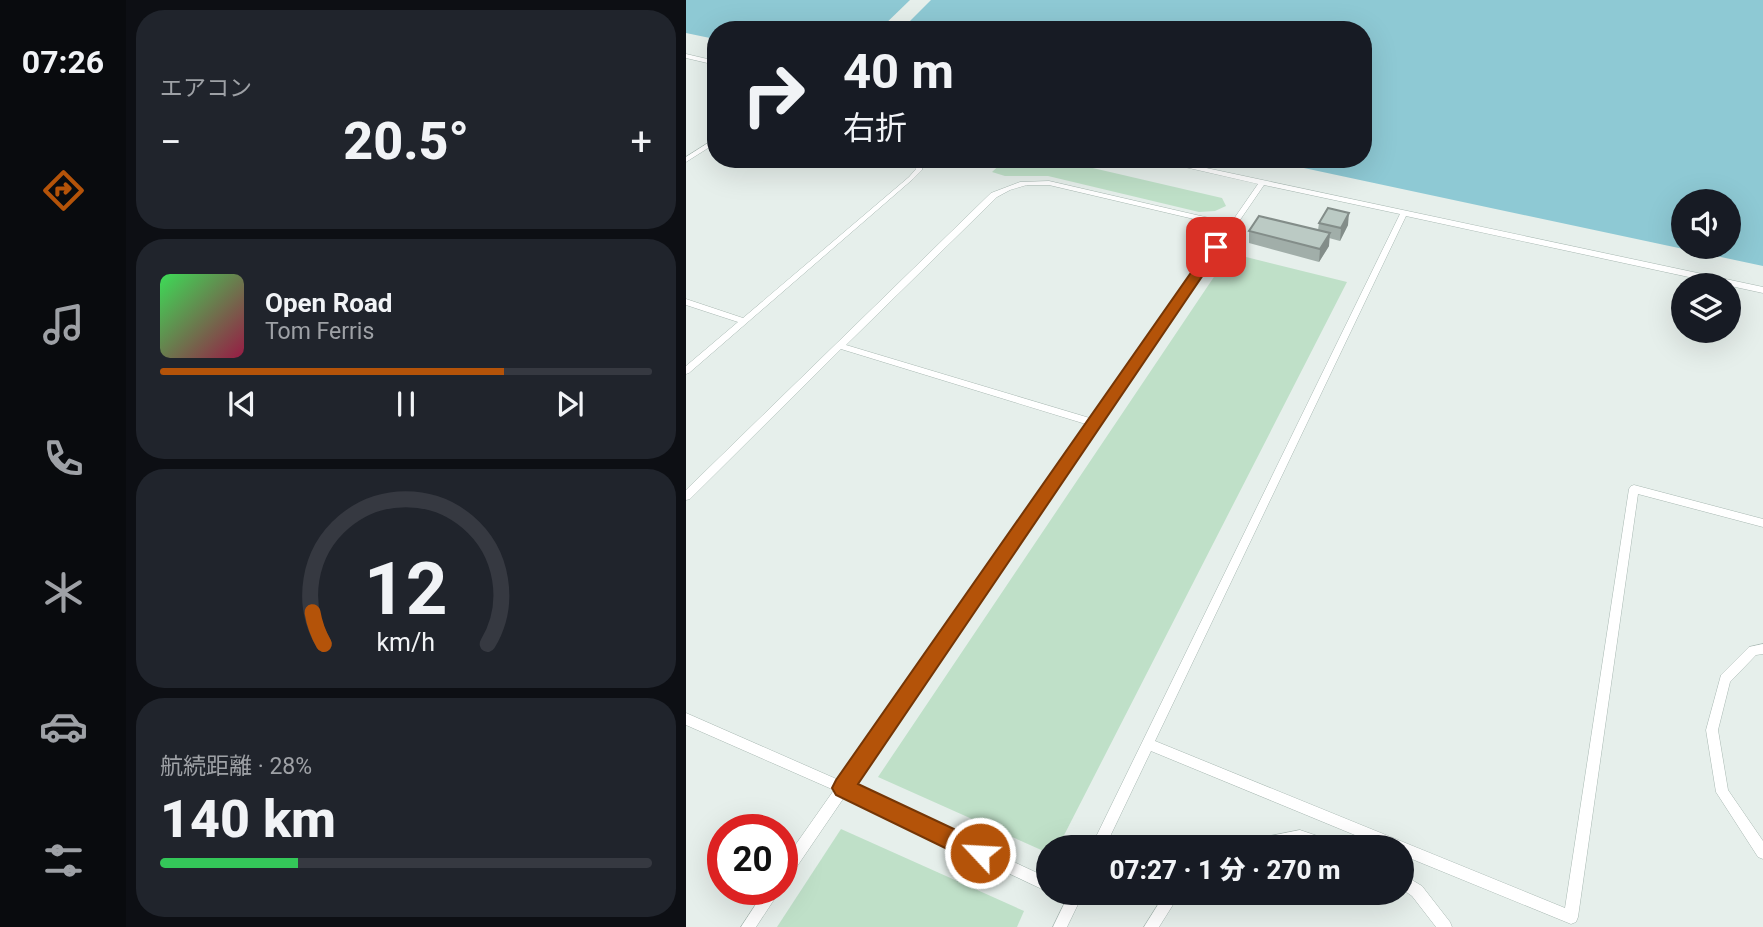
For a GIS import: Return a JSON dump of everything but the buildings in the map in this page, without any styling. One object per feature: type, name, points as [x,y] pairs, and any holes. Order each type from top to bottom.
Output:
[{"type":"lane","points":[[686,57],[707,61]]},
{"type":"lane","points":[[686,160],[707,146]]},
{"type":"lane","points":[[686,372],[911,178],[919,168]]},
{"type":"lane","points":[[1194,168],[1763,290]]},
{"type":"lane","points":[[686,496],[994,195],[1021,183],[1049,183],[1231,225]]},
{"type":"lane","points":[[798,853],[1262,183]]},
{"type":"lane","points":[[1104,835],[1404,213]]},
{"type":"lane","points":[[686,302],[744,321]]},
{"type":"lane","points":[[840,346],[1094,422]]},
{"type":"lane","points":[[1414,852],[1571,917],[1634,488],[1763,523]]},
{"type":"lane","points":[[1763,649],[1753,651],[1725,679],[1712,730],[1722,792],[1763,852]]},
{"type":"lane","points":[[686,719],[843,788],[1036,879]]},
{"type":"lane","points":[[1148,744],[1372,835]]},
{"type":"lane","points":[[1414,889],[1444,927]]},
{"type":"lane","points":[[748,927],[763,905]]},
{"type":"lane","points":[[1060,927],[1068,905]]},
{"type":"lane","points":[[1151,927],[1165,905]]},
{"type":"green space","points":[[996,168],[1093,168],[1222,198],[1226,206],[1215,211],[1199,212],[1048,176],[1005,176],[992,172]]},
{"type":"green space","points":[[1230,253],[1347,282],[1064,835],[1036,835],[1036,848],[878,777]]},
{"type":"green space","points":[[841,829],[1024,911],[1017,927],[777,927],[791,905],[798,905],[798,895]]},
{"type":"water","points":[[686,0],[1763,0],[1763,266],[1730,259],[1741,259],[1741,189],[1671,189],[1671,246],[1304,168],[1372,168],[1372,21],[707,21],[707,37],[686,33]]},
{"type":"pier","points":[[910,0],[931,0],[910,21],[888,21]]},
{"type":"route","points":[[980,853],[843,788],[1216,247]]}]
